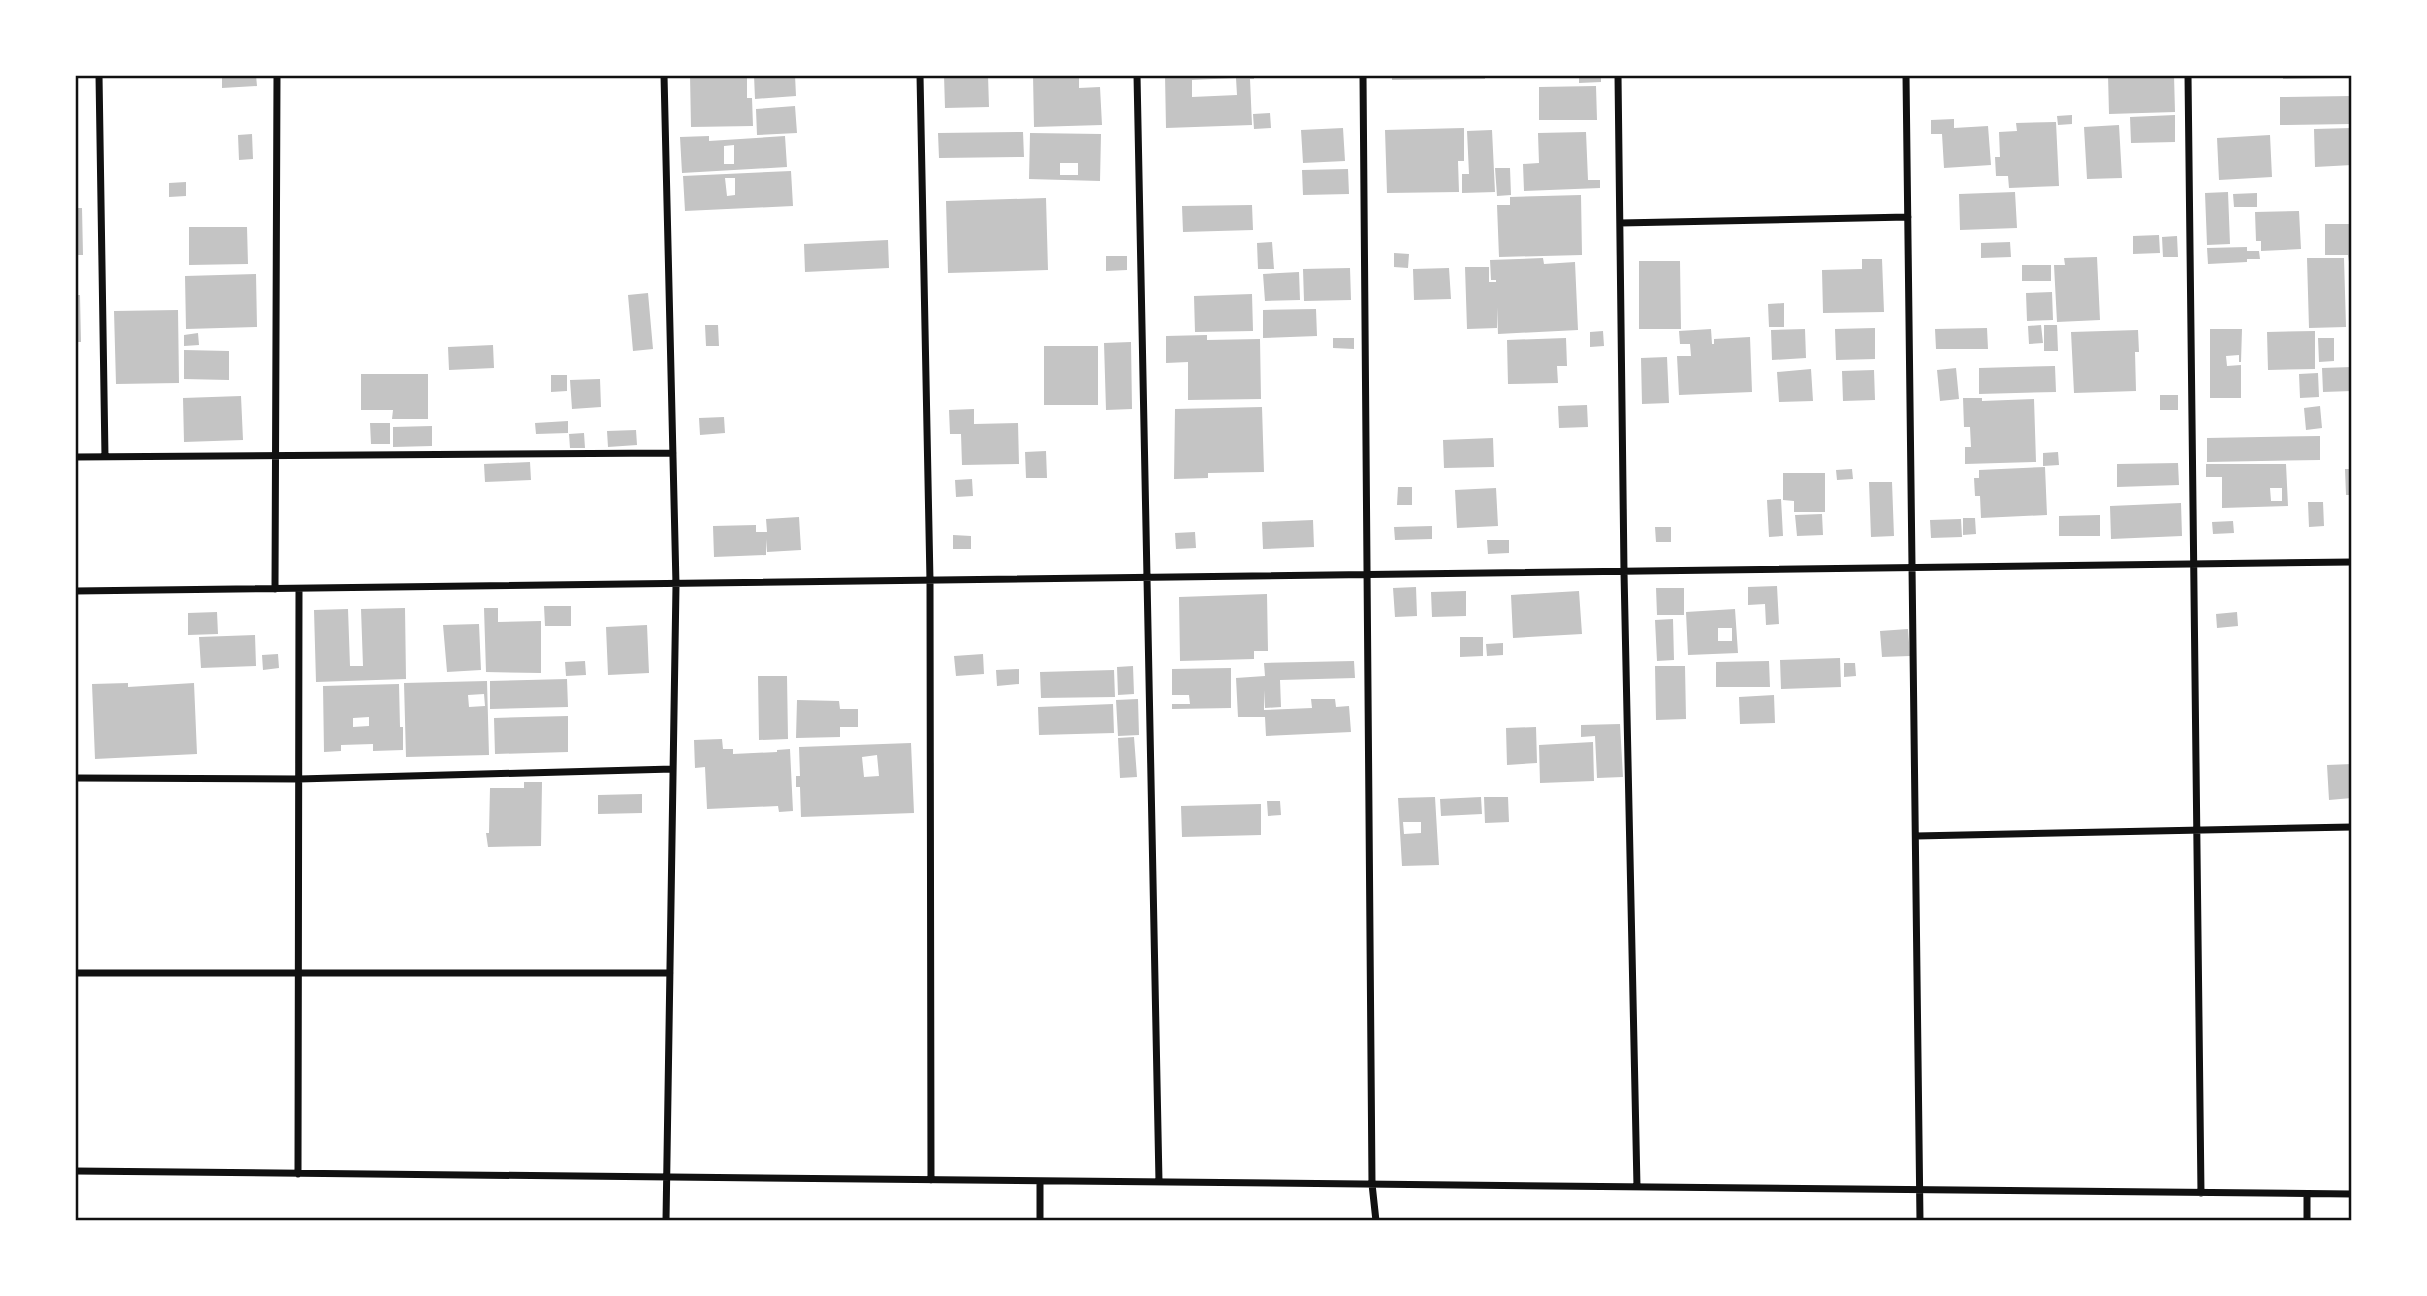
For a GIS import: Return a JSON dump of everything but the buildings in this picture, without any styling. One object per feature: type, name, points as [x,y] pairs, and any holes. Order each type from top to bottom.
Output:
[{"type":"street","points":[[99,75],[104,457]]},
{"type":"street","points":[[275,589],[277,75]]},
{"type":"street","points":[[664,75],[676,584],[666,1221]]},
{"type":"street","points":[[920,75],[930,581],[931,1180]]},
{"type":"street","points":[[1137,75],[1159,1182]]},
{"type":"street","points":[[1363,75],[1372,1185],[1376,1221]]},
{"type":"street","points":[[1618,75],[1624,572],[1637,1187]]},
{"type":"street","points":[[1906,75],[1920,1221]]},
{"type":"street","points":[[2188,75],[2201,1193]]},
{"type":"street","points":[[1620,223],[1908,216]]},
{"type":"street","points":[[75,457],[673,453]]},
{"type":"street","points":[[75,591],[2352,562]]},
{"type":"street","points":[[298,1174],[299,589]]},
{"type":"street","points":[[75,778],[299,779],[673,769]]},
{"type":"street","points":[[1916,836],[2352,827]]},
{"type":"street","points":[[75,973],[670,973]]},
{"type":"street","points":[[75,1171],[2352,1194]]},
{"type":"street","points":[[1040,1181],[1040,1221]]},
{"type":"street","points":[[2306,1194],[2307,1221]]}]
